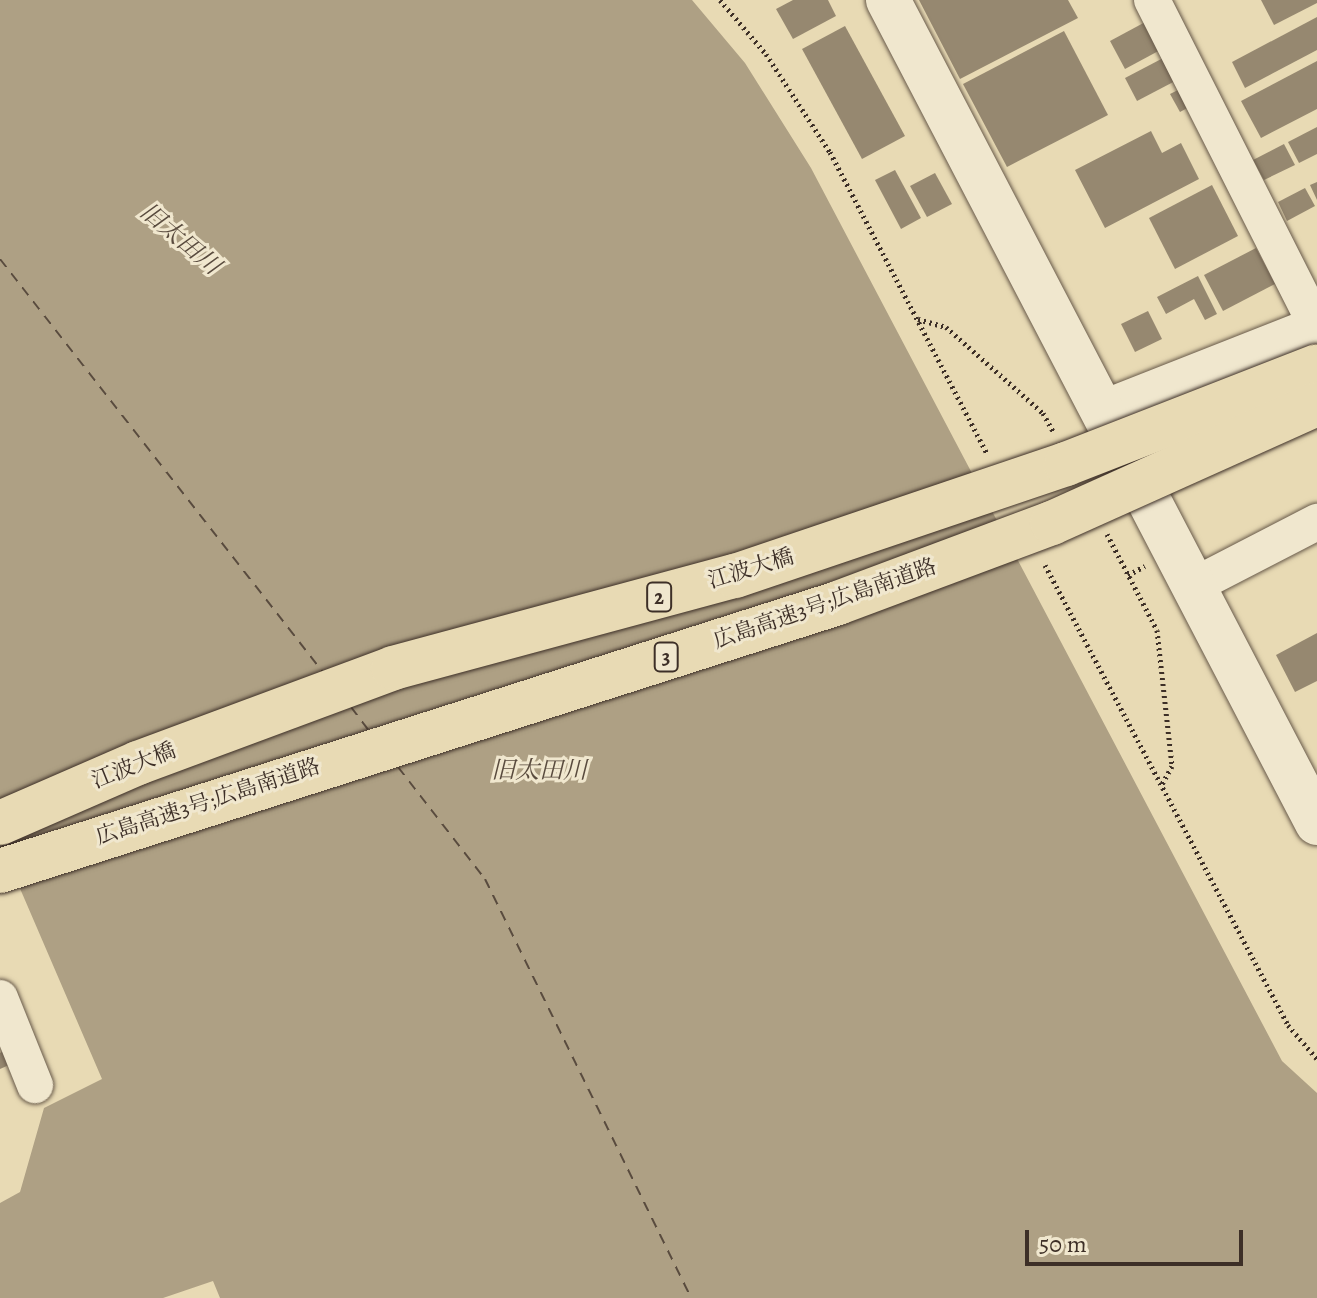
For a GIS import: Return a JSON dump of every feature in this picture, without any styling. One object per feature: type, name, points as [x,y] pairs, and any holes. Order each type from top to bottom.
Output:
[{"type":"highway","name":"江波大橋","points":[[0,823],[138,763],[393,668],[735,576],[1066,464],[1317,366]]},
{"type":"highway","name":"広島高速3号;広島南道路","points":[[0,871],[838,603],[1052,523],[1317,404]]},
{"type":"street","points":[[888,0],[1317,823]]},
{"type":"street","points":[[1101,409],[1317,325],[1152,0]]},
{"type":"street","points":[[1193,586],[1317,522]]},
{"type":"street","points":[[0,998],[35,1085]]},
{"type":"path","points":[[1128,575],[1150,564]]},
{"type":"water","name":"旧太田川","points":[[0,0],[692,0],[745,63],[811,168],[1282,1061],[1317,1093],[1317,1298],[220,1298],[213,1281],[163,1298],[0,1298],[0,1203],[20,1192],[44,1108],[102,1079],[0,842]]},
{"type":"building","points":[[793,0],[828,0],[836,16],[793,39],[776,9]]},
{"type":"building","points":[[919,0],[1068,0],[1078,18],[960,79]]},
{"type":"building","points":[[1261,0],[1317,0],[1317,3],[1274,25]]},
{"type":"building","points":[[1317,17],[1317,50],[1245,88],[1232,62]]},
{"type":"building","points":[[1149,20],[1164,48],[1125,69],[1110,41]]},
{"type":"building","points":[[845,26],[905,136],[862,159],[802,49]]},
{"type":"building","points":[[1064,31],[1108,115],[1007,167],[963,84]]},
{"type":"building","points":[[1167,56],[1179,79],[1137,101],[1125,78]]},
{"type":"building","points":[[1317,61],[1317,109],[1261,138],[1241,101]]},
{"type":"building","points":[[1182,88],[1191,106],[1180,112],[1170,94]]},
{"type":"building","points":[[1317,127],[1317,154],[1299,163],[1288,142]]},
{"type":"building","points":[[1151,131],[1162,153],[1181,143],[1199,179],[1105,228],[1075,170]]},
{"type":"building","points":[[1284,144],[1295,165],[1264,180],[1253,160]]},
{"type":"building","points":[[895,170],[921,218],[901,229],[875,180]]},
{"type":"building","points":[[935,173],[952,204],[927,217],[910,186]]},
{"type":"building","points":[[1317,182],[1317,200],[1310,185]]},
{"type":"building","points":[[1212,185],[1238,236],[1175,269],[1149,218]]},
{"type":"building","points":[[1305,188],[1315,206],[1287,221],[1278,202]]},
{"type":"building","points":[[1256,248],[1275,284],[1223,311],[1204,275]]},
{"type":"building","points":[[1198,276],[1217,314],[1205,320],[1194,299],[1166,314],[1157,297]]},
{"type":"building","points":[[1148,311],[1162,339],[1135,352],[1121,324]]},
{"type":"building","points":[[1317,633],[1317,681],[1295,692],[1276,655]]},
{"type":"building","points":[[3,1051],[9,1065],[0,1069],[0,1053]]},
{"type":"ferry route","points":[[0,259],[322,671]]},
{"type":"ferry route","points":[[351,707],[369,731]]},
{"type":"ferry route","points":[[398,767],[485,879],[691,1298]]}]
